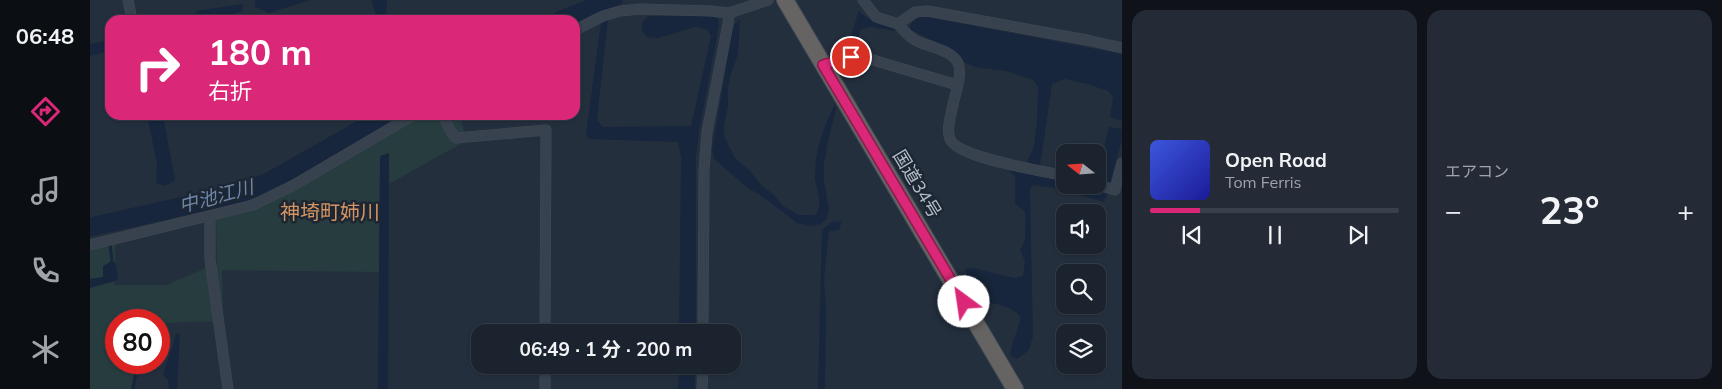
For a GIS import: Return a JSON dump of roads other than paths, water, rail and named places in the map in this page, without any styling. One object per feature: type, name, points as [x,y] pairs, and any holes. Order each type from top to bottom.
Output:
[{"type":"highway","name":"国道34号","points":[[785,0],[1015,389]]},
{"type":"street","points":[[128,0],[131,15]]},
{"type":"street","points":[[580,28],[603,16],[627,10],[702,10],[729,13],[768,0]]},
{"type":"street","points":[[864,0],[876,16],[898,24],[915,40],[942,51],[958,62],[960,72],[949,125],[950,139],[955,146],[974,155],[1056,174]]},
{"type":"street","points":[[898,24],[915,12],[928,11],[1122,48]]},
{"type":"street","points":[[703,324],[704,170],[707,132],[729,13]]},
{"type":"street","points":[[823,65],[851,57],[873,60],[957,85]]},
{"type":"street","points":[[90,245],[253,205],[294,184],[404,120]]},
{"type":"street","points":[[445,120],[456,138],[546,130],[545,324]]},
{"type":"street","points":[[1106,187],[1115,190],[1122,163]]},
{"type":"street","points":[[210,217],[210,260],[228,389]]},
{"type":"street","points":[[545,374],[545,389]]},
{"type":"street","points":[[702,389],[703,374]]},
{"type":"water","points":[[255,0],[310,0],[269,13],[255,7]]},
{"type":"water","points":[[371,0],[387,0],[386,15],[376,15]]},
{"type":"water","points":[[243,4],[243,11],[230,15],[196,15],[196,11]]},
{"type":"water","points":[[859,10],[869,19],[892,27],[896,31],[871,27],[861,29],[856,43],[851,36]]},
{"type":"water","points":[[649,16],[710,16],[718,18],[719,26],[696,157],[696,324],[679,324],[681,157],[678,142],[589,139],[586,134],[601,22],[608,19],[597,120],[603,127],[691,126],[711,36],[707,29],[695,27],[658,38],[647,37],[642,31],[642,22]]},
{"type":"water","points":[[922,16],[1122,54],[1122,121],[1110,117],[1113,97],[1108,91],[1065,79],[1052,84],[1040,166],[1027,162],[1034,147],[1037,122],[1038,87],[1033,80],[1006,71],[975,67],[964,62],[952,50],[909,29],[913,21]]},
{"type":"water","points":[[740,19],[738,55],[728,87],[728,107],[724,124],[724,135],[734,157],[783,206],[799,215],[815,215],[819,207],[815,178],[816,159],[827,121],[835,104],[836,109],[824,164],[824,181],[829,210],[827,218],[821,224],[813,226],[797,223],[759,194],[749,189],[714,159],[712,150],[733,26]]},
{"type":"water","points":[[105,41],[105,52],[90,56],[90,44]]},
{"type":"water","points":[[148,120],[164,120],[175,180],[165,186],[156,183],[157,164]]},
{"type":"water","points":[[1109,127],[1122,129],[1122,140],[1110,183],[1106,182],[1105,144]]},
{"type":"water","points":[[389,153],[388,389],[378,389],[380,156]]},
{"type":"water","points":[[1007,169],[1056,179],[1056,188],[1033,185],[1030,190],[1033,336],[1029,350],[1017,359],[1010,356],[1021,318],[1014,311],[980,299],[973,293],[968,284],[966,269],[973,268],[1015,278],[1023,276],[1025,261],[1020,250],[1025,240],[1025,211],[1015,204],[1015,176]]},
{"type":"water","points":[[1108,193],[1104,202],[1076,194]]},
{"type":"water","points":[[842,221],[839,230],[829,231],[824,280],[826,311],[825,389],[818,389],[822,230],[832,222]]},
{"type":"water","points":[[112,261],[116,264],[118,280],[90,288],[90,279],[103,277],[103,266]]},
{"type":"water","points":[[176,333],[180,334],[177,389],[169,389],[168,380],[163,374],[170,374],[170,355]]},
{"type":"water","points":[[679,374],[695,374],[695,389],[678,389]]},
{"type":"waterway","name":"中池江川","points":[[574,15],[613,0]]},
{"type":"waterway","name":"中池江川","points":[[90,227],[234,195],[267,183],[378,120]]},
{"type":"waterway","points":[[110,244],[112,261]]},
{"type":"waterway","points":[[133,389],[136,374]]},
{"type":"district","name":"神埼町姉川","points":[[330,212]]}]
